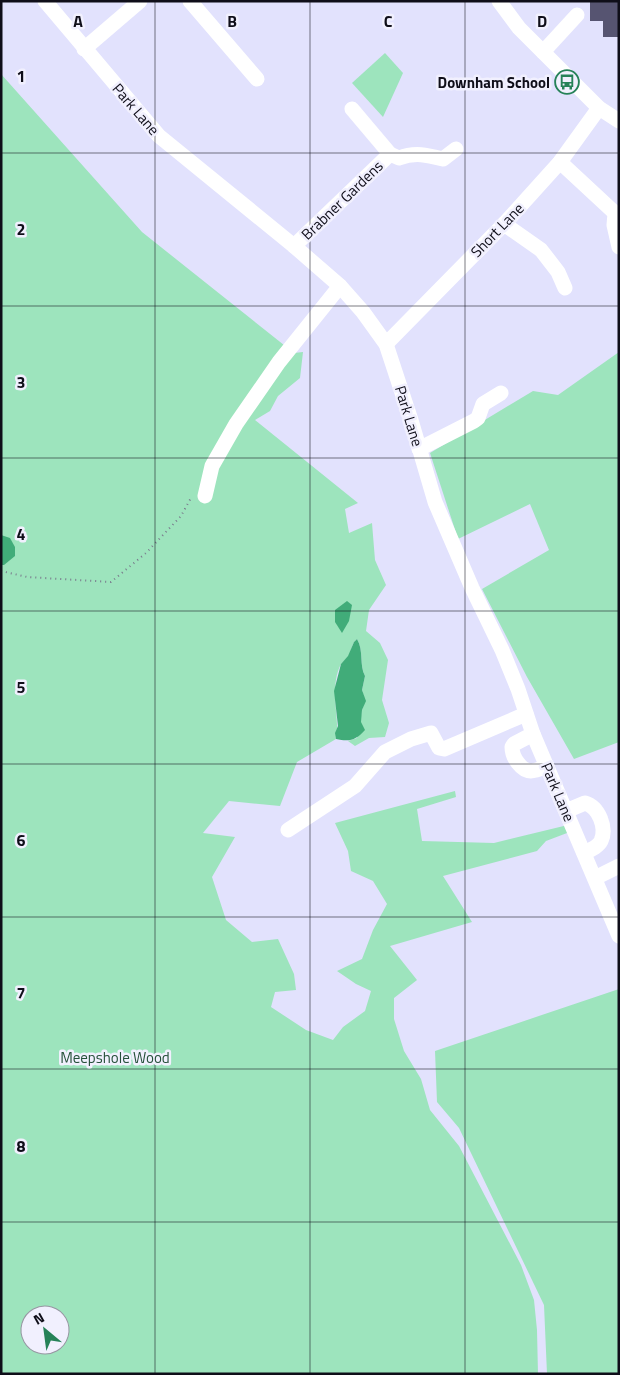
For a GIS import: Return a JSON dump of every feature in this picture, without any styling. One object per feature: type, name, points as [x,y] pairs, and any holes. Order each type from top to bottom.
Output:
[{"type":"street","name":"Park Lane","points":[[45,1],[159,136],[340,286],[363,312],[386,344],[435,502],[472,588],[502,650],[533,734],[619,936]]},
{"type":"street","points":[[84,48],[140,1]]},
{"type":"street","points":[[190,1],[257,79]]},
{"type":"street","points":[[499,1],[519,28],[599,108],[619,121]]},
{"type":"street","points":[[543,52],[577,16]]},
{"type":"street","name":"Short Lane","points":[[386,344],[504,224],[560,162],[599,108]]},
{"type":"street","name":"Brabner Gardens","points":[[294,246],[390,154],[352,109]]},
{"type":"street","points":[[390,154],[399,158],[415,154],[429,154],[443,159],[456,149]]},
{"type":"street","points":[[560,162],[615,213],[614,224],[619,247]]},
{"type":"street","points":[[504,224],[541,250],[558,272],[565,288]]},
{"type":"street","points":[[199,495],[212,466],[236,424],[279,362],[340,286]]},
{"type":"street","points":[[419,450],[474,422],[478,418],[483,404],[500,393]]},
{"type":"street","points":[[288,830],[354,786],[376,760],[393,746],[431,733],[439,748],[444,750],[526,714]]},
{"type":"street","points":[[533,734],[514,744],[512,747],[513,754],[520,766],[526,771],[532,772],[547,766]]},
{"type":"street","points":[[566,811],[585,803],[592,806],[599,815],[602,826],[602,839],[597,846],[584,853]]},
{"type":"street","points":[[595,878],[619,866]]},
{"type":"path","points":[[1,571],[27,577],[111,582],[146,553],[199,495]]},
{"type":"green space","points":[[385,53],[403,73],[383,117],[352,83]]},
{"type":"green space","name":"Meepshole Wood","points":[[1,74],[142,232],[294,353],[303,352],[300,378],[278,396],[270,411],[255,420],[358,503],[345,509],[349,533],[372,523],[375,560],[386,585],[369,610],[366,631],[380,643],[388,660],[382,700],[389,723],[385,737],[369,738],[355,746],[348,741],[357,738],[365,701],[362,690],[365,676],[357,639],[348,657],[340,666],[336,680],[336,739],[297,762],[280,806],[229,801],[203,833],[235,837],[212,877],[226,920],[252,942],[278,939],[294,974],[296,990],[275,992],[271,1007],[306,1030],[333,1040],[343,1027],[365,1011],[371,991],[356,984],[337,971],[362,959],[373,930],[387,904],[373,881],[351,871],[348,851],[335,823],[455,791],[456,797],[417,809],[422,841],[494,843],[572,824],[575,830],[546,841],[537,851],[443,876],[472,922],[390,946],[417,980],[394,998],[394,1019],[404,1051],[421,1079],[430,1110],[459,1146],[521,1265],[534,1300],[538,1374],[1,1374]]},
{"type":"green space","points":[[619,352],[619,742],[574,759],[527,677],[482,589],[549,550],[530,504],[458,539],[430,453],[533,391],[558,395]]},
{"type":"green space","points":[[619,989],[619,1374],[547,1374],[544,1305],[459,1128],[437,1102],[435,1051]]},
{"type":"shaded area","points":[[1,535],[10,538],[15,547],[15,556],[4,565],[1,565]]},
{"type":"shaded area","points":[[347,601],[352,605],[349,621],[342,633],[335,622],[335,610]]},
{"type":"shaded area","points":[[357,639],[365,676],[362,690],[366,701],[362,710],[361,722],[365,730],[359,736],[352,739],[336,739],[335,733],[338,726],[334,691],[341,664],[348,656]]},
{"type":"building","points":[[590,1],[619,1],[619,37],[603,37],[603,21],[590,21]]},
{"type":"place","name":"Downham School","points":[[567,82]]}]
